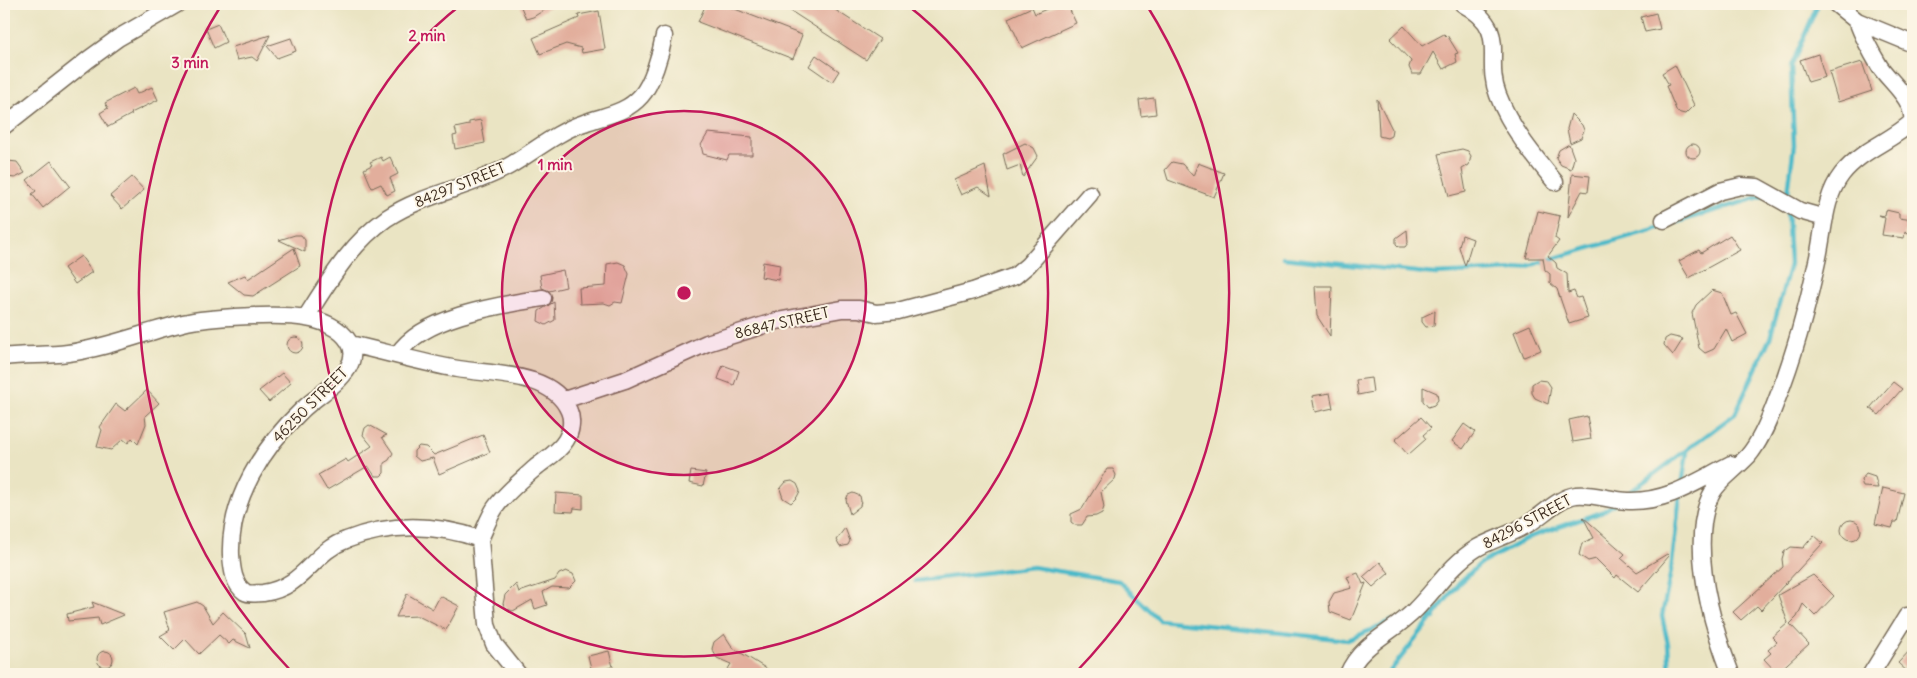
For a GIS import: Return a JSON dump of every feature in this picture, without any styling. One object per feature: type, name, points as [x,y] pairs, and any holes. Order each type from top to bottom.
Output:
[{"type":"street","points":[[4,126],[118,38],[177,4]]},
{"type":"street","points":[[1463,4],[1479,15],[1489,26],[1497,94],[1528,150],[1555,182]]},
{"type":"street","points":[[1836,4],[1857,21],[1913,44]]},
{"type":"street","points":[[1732,674],[1708,596],[1703,565],[1703,524],[1709,496],[1726,474],[1748,455],[1763,433],[1778,398],[1812,285],[1825,218],[1834,190],[1842,174],[1868,151],[1912,122],[1913,114],[1909,105],[1879,65],[1857,21]]},
{"type":"street","name":"84297 STREET","points":[[306,318],[347,256],[366,234],[387,218],[411,204],[509,166],[546,141],[584,123],[611,116],[630,108],[643,95],[661,54],[664,36]]},
{"type":"street","points":[[1664,220],[1712,194],[1741,186],[1757,187],[1800,211],[1825,218]]},
{"type":"street","name":"86847 STREET","points":[[564,400],[625,380],[707,343],[777,321],[842,309],[860,309],[876,313],[898,311],[964,294],[1008,278],[1028,265],[1090,194]]},
{"type":"street","points":[[398,354],[405,343],[414,336],[448,320],[544,298]]},
{"type":"street","points":[[4,358],[26,354],[67,353],[195,321],[283,316],[306,318],[336,329],[350,344],[457,369],[495,372],[542,385],[564,400],[571,414],[568,438],[560,448],[517,484],[494,508],[480,539],[487,625],[494,644],[518,674]]},
{"type":"street","name":"46250 STREET","points":[[350,344],[353,355],[350,365],[342,377],[302,409],[255,464],[248,479],[234,527],[231,549],[232,568],[236,583],[245,592],[254,594],[278,591],[294,582],[330,549],[343,541],[374,531],[403,527],[437,528],[480,539]]},
{"type":"street","name":"84296 STREET","points":[[1348,674],[1353,663],[1364,650],[1415,611],[1454,565],[1475,549],[1527,525],[1565,499],[1577,495],[1618,501],[1660,498],[1690,487],[1748,455]]},
{"type":"street","points":[[1871,674],[1907,616]]},
{"type":"building","points":[[527,4],[554,4],[533,17],[526,19],[521,7]]},
{"type":"building","points":[[706,4],[722,4],[802,35],[793,59],[698,22]]},
{"type":"building","points":[[780,4],[826,4],[880,39],[866,60]]},
{"type":"building","points":[[1058,4],[1067,4],[1076,23],[1022,48],[1008,18],[1032,7],[1035,14]]},
{"type":"building","points":[[599,11],[605,49],[582,53],[581,48],[566,44],[540,54],[533,38],[579,18],[578,15]]},
{"type":"building","points":[[1656,13],[1660,29],[1645,32],[1641,17]]},
{"type":"building","points":[[218,24],[226,42],[214,48],[206,29]]},
{"type":"building","points":[[1404,26],[1422,46],[1444,34],[1447,35],[1458,53],[1455,54],[1457,62],[1443,69],[1433,52],[1421,74],[1412,74],[1409,67],[1411,61],[1390,39]]},
{"type":"building","points":[[270,35],[257,61],[252,57],[237,60],[233,47]]},
{"type":"building","points":[[291,38],[296,51],[277,58],[267,46]]},
{"type":"building","points":[[1818,54],[1825,77],[1808,82],[1800,60]]},
{"type":"building","points":[[816,55],[839,71],[832,82],[809,66]]},
{"type":"building","points":[[1862,62],[1872,91],[1838,102],[1829,72]]},
{"type":"building","points":[[1675,65],[1694,105],[1685,114],[1677,112],[1666,86],[1669,85],[1662,73]]},
{"type":"building","points":[[152,87],[158,100],[108,127],[100,113],[108,108],[105,103],[134,88],[137,94]]},
{"type":"building","points":[[1154,98],[1156,114],[1141,116],[1139,100]]},
{"type":"building","points":[[1377,99],[1392,129],[1391,136],[1387,138],[1379,136]]},
{"type":"building","points":[[1571,114],[1582,125],[1584,130],[1581,138],[1570,143],[1567,129]]},
{"type":"building","points":[[481,120],[485,143],[455,149],[453,136],[457,135],[455,128],[469,125],[469,122]]},
{"type":"building","points":[[708,133],[752,137],[752,155],[729,155],[727,160],[703,154],[701,145]]},
{"type":"building","points":[[1025,143],[1034,148],[1038,156],[1023,177],[1020,165],[1007,170],[1003,154]]},
{"type":"building","points":[[1569,144],[1574,158],[1571,169],[1561,165],[1556,158],[1559,150]]},
{"type":"building","points":[[1693,144],[1698,146],[1700,151],[1698,156],[1693,158],[1688,156],[1686,151],[1688,146]]},
{"type":"building","points":[[1462,149],[1468,151],[1471,156],[1469,165],[1462,169],[1466,192],[1449,196],[1438,154]]},
{"type":"building","points":[[381,157],[383,161],[390,157],[398,174],[390,178],[395,191],[387,195],[381,184],[372,188],[364,169],[372,165],[370,162]]},
{"type":"building","points":[[8,161],[17,162],[25,173],[15,178],[7,177],[4,173],[4,166]]},
{"type":"building","points":[[51,161],[70,186],[43,208],[32,194],[36,191],[27,180]]},
{"type":"building","points":[[1172,162],[1182,164],[1193,176],[1198,163],[1224,173],[1214,197],[1168,180],[1165,170]]},
{"type":"building","points":[[985,166],[991,196],[978,187],[961,195],[954,180]]},
{"type":"building","points":[[1572,174],[1590,176],[1588,192],[1582,191],[1568,217]]},
{"type":"building","points":[[132,177],[144,190],[122,209],[110,196]]},
{"type":"building","points":[[1886,210],[1899,213],[1899,218],[1913,220],[1913,236],[1905,231],[1904,238],[1882,235],[1885,218],[1879,215],[1885,216]]},
{"type":"building","points":[[1538,211],[1560,216],[1555,238],[1559,241],[1548,256],[1556,263],[1557,268],[1567,274],[1568,293],[1574,291],[1577,298],[1581,297],[1588,318],[1569,324],[1557,289],[1550,283],[1550,274],[1545,270],[1543,258],[1526,258]]},
{"type":"building","points":[[1407,230],[1408,243],[1405,247],[1399,247],[1396,244],[1396,238]]},
{"type":"building","points":[[301,235],[305,240],[305,252],[279,240]]},
{"type":"building","points":[[1462,235],[1473,239],[1465,266],[1459,247]]},
{"type":"building","points":[[1730,235],[1740,250],[1689,278],[1679,261],[1699,250],[1701,253]]},
{"type":"building","points":[[294,248],[300,266],[253,296],[244,295],[228,282],[245,275],[248,279]]},
{"type":"building","points":[[81,256],[92,272],[75,284],[64,268]]},
{"type":"building","points":[[618,262],[625,265],[629,274],[622,303],[615,302],[610,305],[604,303],[580,304],[579,288],[606,286],[607,264]]},
{"type":"building","points":[[763,262],[780,265],[778,280],[761,277]]},
{"type":"building","points":[[563,270],[566,287],[549,291],[542,288],[540,275]]},
{"type":"building","points":[[1315,286],[1332,286],[1330,336],[1317,316]]},
{"type":"building","points":[[1712,290],[1722,293],[1731,315],[1736,313],[1747,334],[1732,342],[1726,329],[1714,349],[1705,353],[1699,348],[1692,313],[1696,305]]},
{"type":"building","points":[[554,302],[555,320],[546,325],[538,321],[539,311]]},
{"type":"building","points":[[1435,311],[1434,326],[1426,327],[1422,322],[1422,317]]},
{"type":"building","points":[[1530,325],[1541,350],[1524,357],[1514,332]]},
{"type":"building","points":[[1670,336],[1683,339],[1673,355],[1664,345],[1665,339]]},
{"type":"building","points":[[295,337],[301,339],[303,345],[301,351],[295,353],[289,351],[287,345],[289,339]]},
{"type":"building","points":[[723,365],[739,371],[734,385],[718,379]]},
{"type":"building","points":[[282,373],[291,383],[269,402],[259,391]]},
{"type":"building","points":[[1371,378],[1373,392],[1358,395],[1356,380]]},
{"type":"building","points":[[1538,380],[1547,381],[1551,387],[1548,404],[1535,398],[1532,393],[1532,384]]},
{"type":"building","points":[[1893,382],[1902,389],[1879,415],[1870,408]]},
{"type":"building","points":[[1423,387],[1437,393],[1438,400],[1434,405],[1428,407],[1423,401]]},
{"type":"building","points":[[147,390],[159,403],[145,416],[146,424],[138,444],[132,438],[128,443],[123,439],[111,450],[97,447],[102,430],[100,427],[116,404],[125,411]]},
{"type":"building","points":[[1330,393],[1333,408],[1315,412],[1312,396]]},
{"type":"building","points":[[1587,416],[1591,439],[1573,442],[1569,420]]},
{"type":"building","points":[[1421,417],[1431,428],[1423,435],[1426,439],[1408,455],[1395,440]]},
{"type":"building","points":[[1464,424],[1475,432],[1463,449],[1452,441]]},
{"type":"building","points":[[369,425],[387,435],[382,437],[393,453],[389,460],[384,463],[384,473],[381,476],[375,476],[368,466],[327,490],[318,475],[346,459],[348,462],[372,446],[363,435],[365,428]]},
{"type":"building","points":[[483,435],[490,452],[439,474],[433,458],[420,461],[414,456],[414,451],[419,446],[426,447],[434,455]]},
{"type":"building","points":[[1107,469],[1113,469],[1116,475],[1115,479],[1101,492],[1104,507],[1102,513],[1087,517],[1082,525],[1075,525],[1071,522],[1071,514],[1082,509]]},
{"type":"building","points":[[691,471],[706,473],[703,486],[689,483]]},
{"type":"building","points":[[1866,474],[1875,477],[1878,488],[1863,487],[1861,480]]},
{"type":"building","points":[[792,481],[797,484],[800,491],[791,503],[783,498],[780,489],[786,482]]},
{"type":"building","points":[[1883,488],[1904,493],[1897,522],[1894,522],[1892,528],[1875,524]]},
{"type":"building","points":[[556,493],[583,495],[583,509],[574,508],[573,512],[555,511]]},
{"type":"building","points":[[853,493],[860,496],[861,501],[860,506],[850,514],[846,500],[848,495]]},
{"type":"building","points":[[1583,517],[1625,554],[1621,558],[1637,572],[1667,554],[1669,556],[1638,592],[1617,575],[1615,578],[1596,559],[1588,561],[1579,555],[1582,543],[1594,538]]},
{"type":"building","points":[[1851,520],[1858,523],[1861,530],[1858,537],[1851,540],[1844,537],[1841,530],[1844,523]]},
{"type":"building","points":[[845,528],[850,541],[848,545],[840,547],[836,540]]},
{"type":"building","points":[[1814,535],[1823,543],[1761,610],[1757,606],[1741,620],[1733,612],[1783,567],[1782,559],[1784,552],[1791,547],[1803,548]]},
{"type":"building","points":[[1380,562],[1389,573],[1373,587],[1363,577]]},
{"type":"building","points":[[566,571],[573,574],[576,581],[569,588],[552,587],[543,592],[547,605],[535,609],[532,600],[513,611],[507,609],[503,604],[505,595],[516,584],[519,592],[555,580],[559,574]]},
{"type":"building","points":[[1358,573],[1363,584],[1366,583],[1351,620],[1330,612],[1329,602],[1334,593],[1352,588],[1347,577]]},
{"type":"building","points":[[1813,575],[1834,596],[1815,616],[1803,604],[1797,617],[1790,624],[1809,644],[1777,673],[1764,659],[1771,653],[1768,650],[1777,642],[1772,637],[1788,623],[1778,595]]},
{"type":"building","points":[[407,594],[433,609],[440,596],[459,606],[446,630],[418,616],[396,617]]},
{"type":"building","points":[[92,602],[124,615],[100,625],[98,618],[68,621],[67,614],[94,607]]},
{"type":"building","points":[[197,602],[203,606],[213,623],[223,612],[246,634],[250,648],[233,640],[229,644],[219,635],[199,654],[185,639],[174,650],[160,636],[170,630],[164,612]]},
{"type":"building","points":[[724,634],[733,648],[775,674],[735,674],[728,669],[731,664],[717,658],[712,649],[714,642]]},
{"type":"building","points":[[1913,647],[1913,674],[1910,674],[1898,663]]},
{"type":"building","points":[[102,651],[108,651],[113,656],[111,665],[102,667],[97,662],[97,656]]},
{"type":"building","points":[[609,651],[613,667],[592,672],[588,656]]},
{"type":"waterway","points":[[1787,200],[1794,145],[1791,67],[1818,4]]},
{"type":"waterway","points":[[1677,222],[1763,196]]},
{"type":"waterway","points":[[1626,495],[1735,414],[1770,338],[1790,264],[1787,208]]},
{"type":"waterway","points":[[1284,258],[1435,274],[1514,270],[1665,226]]},
{"type":"waterway","points":[[1682,485],[1687,452]]},
{"type":"waterway","points":[[1670,674],[1668,644],[1662,616],[1671,571],[1680,495]]},
{"type":"waterway","points":[[1388,674],[1459,583],[1480,564],[1530,537],[1602,512],[1614,504]]},
{"type":"waterway","points":[[915,581],[1033,567],[1119,581],[1159,620],[1348,640],[1391,621]]},
{"type":"waterway","points":[[1419,612],[1434,618]]}]
